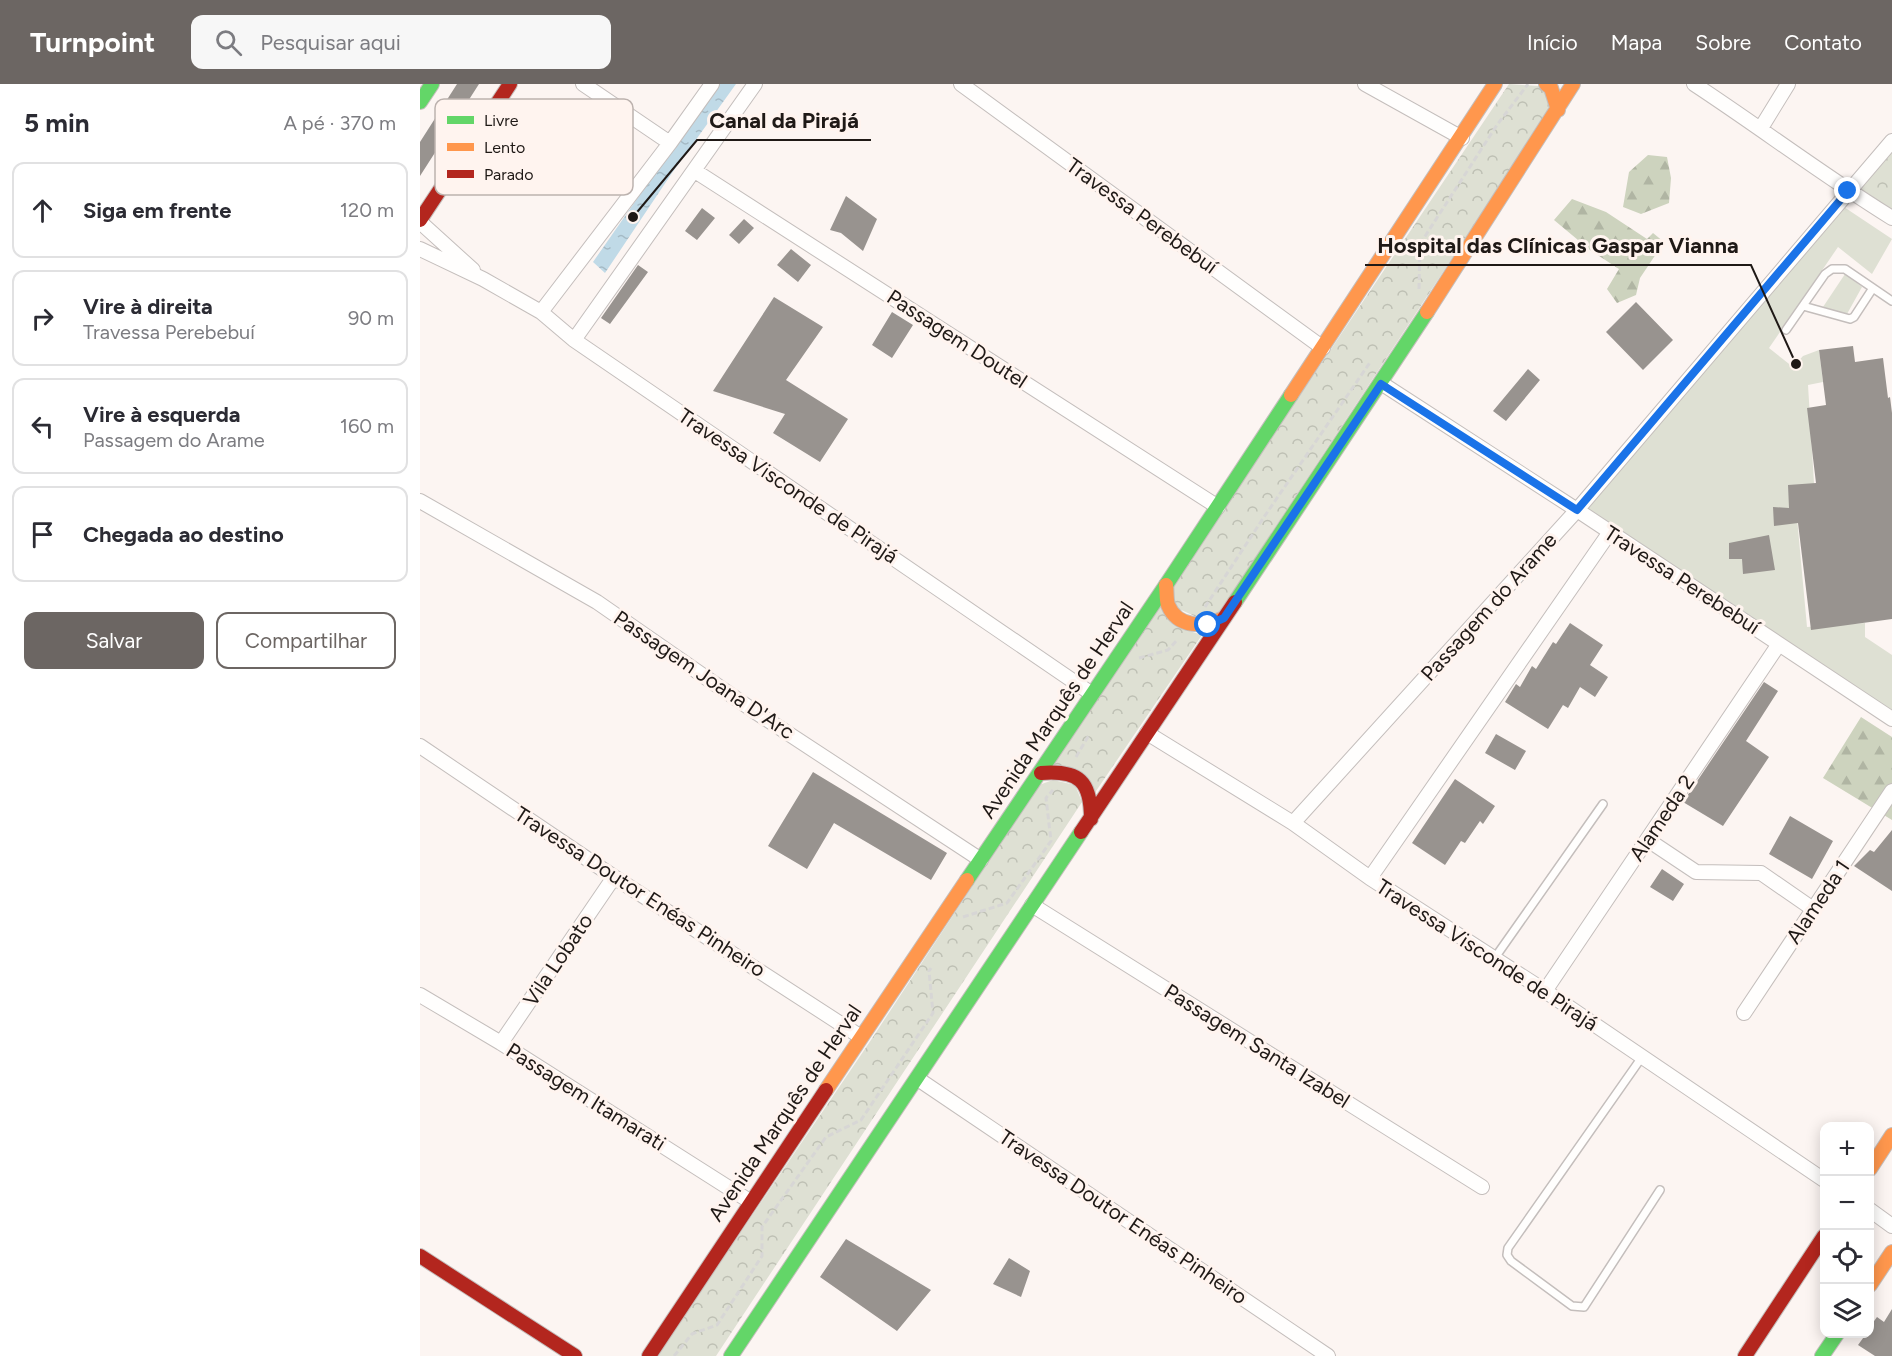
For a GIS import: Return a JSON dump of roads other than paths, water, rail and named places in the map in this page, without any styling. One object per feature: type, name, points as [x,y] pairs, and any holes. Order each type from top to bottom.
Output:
[{"type":"main road","points":[[420,102],[432,84]]},
{"type":"main road","points":[[500,99],[510,84]]},
{"type":"main road","name":"Avenida Marquês de Herval","points":[[649,1356],[1218,507],[1462,138],[1495,84]]},
{"type":"main road","points":[[1546,84],[1551,88],[1558,110]]},
{"type":"main road","points":[[731,1356],[1381,384],[1573,84]]},
{"type":"main road","points":[[420,221],[437,195]]},
{"type":"main road","points":[[1166,585],[1168,604],[1177,617],[1193,626],[1208,625],[1224,618]]},
{"type":"main road","points":[[1041,773],[1066,774],[1080,779],[1088,788],[1092,801],[1091,819]]},
{"type":"main road","points":[[1874,1162],[1892,1135]]},
{"type":"main road","points":[[1745,1356],[1820,1242]]},
{"type":"main road","points":[[1870,1284],[1892,1252]]},
{"type":"main road","points":[[420,1256],[575,1356]]},
{"type":"main road","points":[[1822,1356],[1834,1338]]},
{"type":"street","points":[[583,84],[605,99]]},
{"type":"street","points":[[633,191],[712,84]]},
{"type":"street","points":[[574,340],[755,84]]},
{"type":"street","name":"Travessa Perebebuí","points":[[961,84],[1323,348]]},
{"type":"street","points":[[1365,84],[1462,138]]},
{"type":"street","points":[[1694,84],[1761,128],[1848,191],[1892,218]]},
{"type":"street","points":[[1761,128],[1788,84]]},
{"type":"street","points":[[633,118],[670,143]]},
{"type":"street","name":"Passagem do Arame","points":[[1293,824],[1577,510],[1892,141]]},
{"type":"street","name":"Passagem Doutel","points":[[695,171],[1218,507]]},
{"type":"street","points":[[541,312],[630,195]]},
{"type":"street","name":"Travessa Visconde de Pirajá","points":[[420,221],[483,279]]},
{"type":"street","name":"Travessa Visconde de Pirajá","points":[[420,249],[483,279],[541,312],[574,340],[1092,694]]},
{"type":"street","name":"Travessa Perebebuí","points":[[1381,384],[1577,510],[1892,719]]},
{"type":"street","name":"Passagem Joana D'Arc","points":[[420,501],[597,602],[754,711],[981,860]]},
{"type":"street","points":[[1370,878],[1610,532]]},
{"type":"street","name":"Alameda 2","points":[[1545,992],[1779,644]]},
{"type":"street","name":"Travessa Visconde de Pirajá","points":[[1147,733],[1293,824],[1370,878],[1545,992],[1820,1177]]},
{"type":"street","name":"Travessa Doutor Enéas Pinheiro","points":[[420,746],[614,877],[861,1037]]},
{"type":"street","name":"Alameda 1","points":[[1744,1013],[1892,791]]},
{"type":"street","points":[[1648,840],[1696,872],[1761,873],[1813,909]]},
{"type":"street","name":"Vila Lobato","points":[[501,1043],[614,877]]},
{"type":"street","name":"Passagem Santa Izabel","points":[[1032,905],[1482,1187]]},
{"type":"street","name":"Passagem Itamarati","points":[[420,995],[501,1043],[751,1202]]},
{"type":"street","name":"Travessa Doutor Enéas Pinheiro","points":[[918,1078],[1328,1356]]},
{"type":"street","points":[[1874,1213],[1892,1226]]},
{"type":"lane","points":[[1786,330],[1825,274],[1832,269],[1845,269],[1892,301]]},
{"type":"lane","points":[[1803,306],[1850,319],[1854,317],[1873,288]]},
{"type":"lane","points":[[1494,959],[1603,804]]},
{"type":"lane","points":[[1642,1057],[1508,1248],[1507,1255],[1510,1261],[1572,1306],[1584,1307],[1660,1190]]},
{"type":"water","points":[[717,84],[736,84],[672,173],[605,273],[593,262]]},
{"type":"place","name":"Canal da Pirajá","points":[[633,217]]},
{"type":"place","name":"Hospital das Clínicas Gaspar Vianna","points":[[1796,364]]}]
